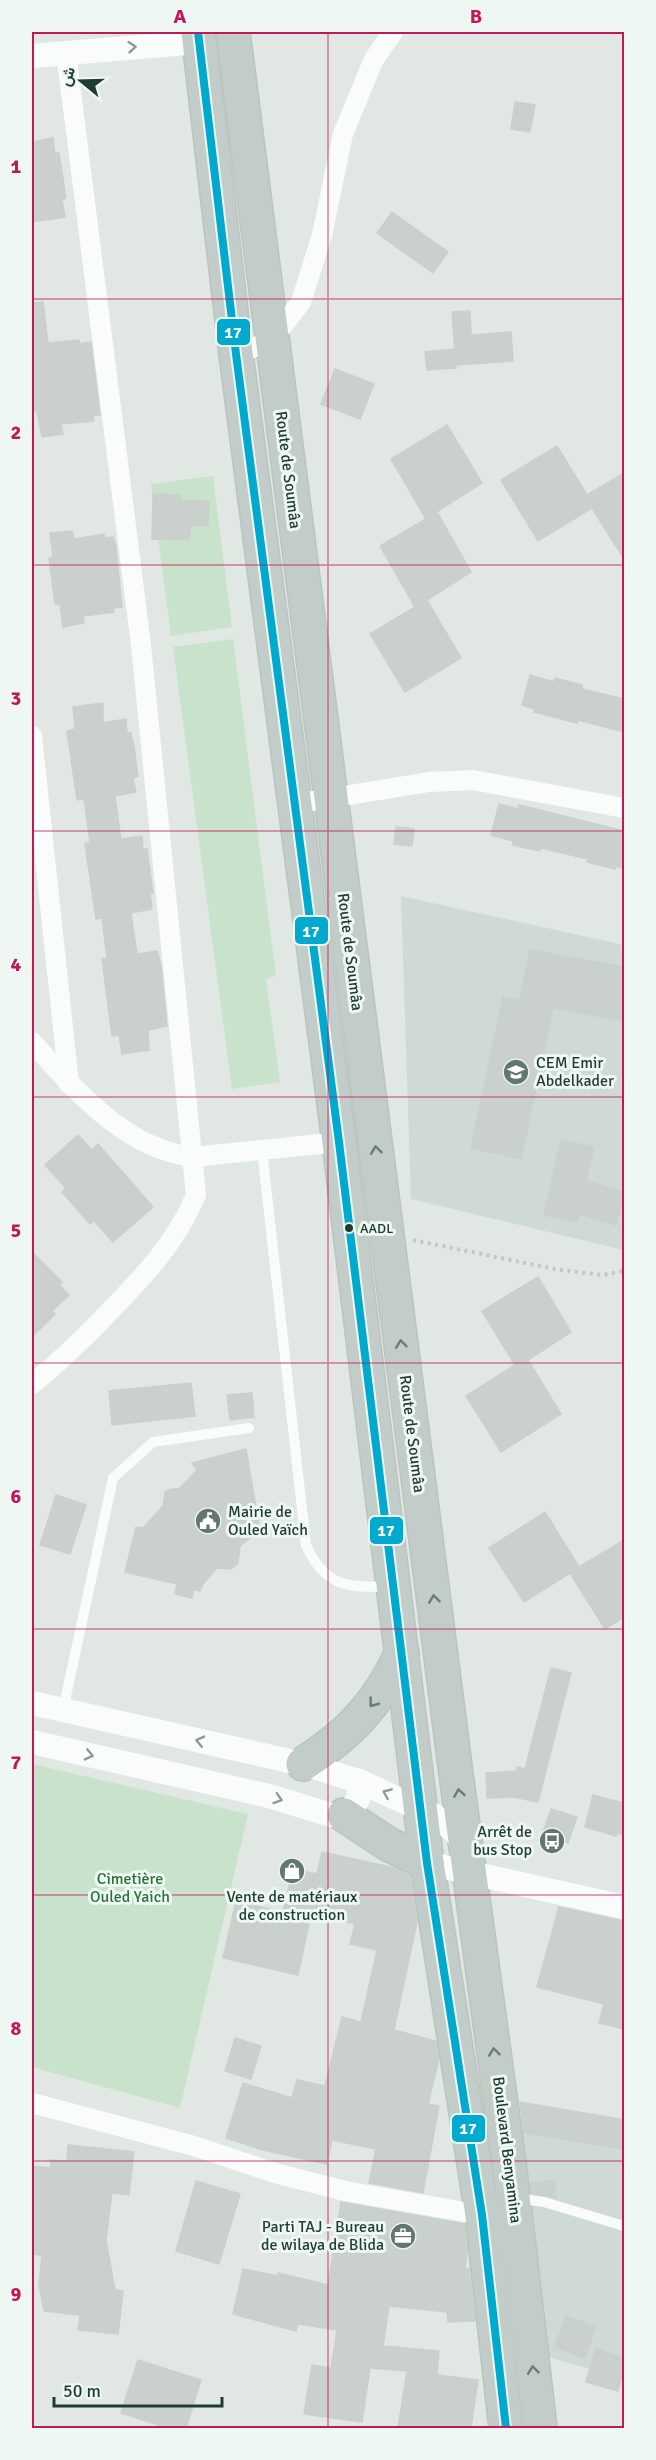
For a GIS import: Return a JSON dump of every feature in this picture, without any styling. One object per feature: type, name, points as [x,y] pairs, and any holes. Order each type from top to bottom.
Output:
[{"type":"highway","name":"Route de Soumâa","points":[[232,32],[456,1774],[470,1860]]},
{"type":"highway","points":[[198,37],[236,354],[339,1142],[427,1863]]},
{"type":"highway","points":[[303,1764],[328,1748],[352,1728],[389,1680],[402,1653]]},
{"type":"highway","points":[[344,1815],[388,1844],[427,1863]]},
{"type":"highway","name":"Boulevard Benyamina","points":[[470,1860],[540,2428]]},
{"type":"highway","name":"Boulevard Benyamina","points":[[427,1863],[482,2215],[506,2428]]},
{"type":"street","points":[[236,354],[271,341],[301,302],[322,235],[343,134],[374,59],[393,32]]},
{"type":"street","points":[[32,56],[198,37]]},
{"type":"street","points":[[32,1384],[61,1362],[158,1262],[188,1214],[196,1195],[141,645],[66,52]]},
{"type":"street","points":[[32,736],[69,1084]]},
{"type":"street","points":[[294,804],[429,782],[473,780],[624,808]]},
{"type":"street","points":[[32,1042],[69,1084],[94,1106],[145,1144],[171,1154],[193,1156],[339,1142]]},
{"type":"street","points":[[32,1703],[303,1764],[359,1781],[420,1808],[445,1823],[470,1860]]},
{"type":"street","points":[[32,1742],[269,1796],[323,1814],[344,1815],[351,1810],[359,1797],[359,1781]]},
{"type":"street","points":[[427,1863],[470,1860],[624,1907]]},
{"type":"street","points":[[32,2103],[194,2146],[275,2173],[345,2191],[482,2215]]},
{"type":"lane","points":[[262,1150],[306,1545],[319,1567],[339,1583],[355,1587],[393,1585]]},
{"type":"lane","points":[[63,1710],[113,1478],[153,1442],[249,1428]]},
{"type":"lane","points":[[513,2198],[544,2202],[624,2226]]},
{"type":"path","points":[[387,1234],[561,1270],[602,1275],[624,1271]]},
{"type":"shaded area","name":"CEM Emir Abdelkader","points":[[401,896],[624,945],[624,1250],[411,1199]]},
{"type":"shaded area","points":[[520,2132],[624,2148],[624,2378],[547,2357]]},
{"type":"green space","points":[[213,476],[232,627],[171,636],[151,484]]},
{"type":"green space","points":[[233,639],[276,976],[266,979],[280,1082],[232,1089],[173,647]]},
{"type":"green space","name":"Cimetière Ouled Yaich","points":[[32,1764],[248,1814],[180,2108],[32,2067]]},
{"type":"building","points":[[515,102],[535,105],[530,132],[511,129]]},
{"type":"building","points":[[53,138],[55,153],[59,153],[66,198],[62,200],[65,217],[32,222],[32,142]]},
{"type":"building","points":[[392,212],[448,252],[433,273],[377,233]]},
{"type":"building","points":[[43,302],[48,343],[79,340],[80,344],[91,342],[100,415],[93,415],[94,421],[61,424],[63,434],[42,437],[32,399],[32,303]]},
{"type":"building","points":[[470,311],[471,335],[511,332],[513,361],[456,365],[452,312]]},
{"type":"building","points":[[454,349],[456,368],[427,370],[425,352]]},
{"type":"building","points":[[335,369],[374,384],[360,419],[321,404]]},
{"type":"building","points":[[447,425],[482,483],[427,518],[437,512],[471,572],[427,600],[461,658],[405,692],[370,634],[415,607],[380,546],[426,519],[391,459]]},
{"type":"building","points":[[557,446],[587,495],[624,473],[624,559],[592,508],[538,541],[501,480]]},
{"type":"building","points":[[153,494],[181,495],[181,500],[209,501],[208,526],[190,525],[190,540],[152,539]]},
{"type":"building","points":[[72,531],[74,539],[104,534],[105,538],[113,537],[122,607],[113,608],[114,612],[83,616],[84,623],[63,627],[60,604],[55,604],[49,558],[53,557],[50,533]]},
{"type":"building","points":[[530,675],[554,682],[555,678],[582,685],[582,689],[624,699],[624,732],[534,712],[535,709],[522,705]]},
{"type":"building","points":[[103,703],[103,723],[126,719],[127,733],[131,733],[134,747],[138,776],[133,778],[136,792],[115,796],[121,839],[142,836],[143,849],[147,849],[153,893],[150,893],[152,909],[131,913],[137,954],[157,951],[161,966],[167,1026],[148,1030],[149,1050],[122,1054],[119,1035],[112,1036],[102,959],[107,958],[102,918],[96,919],[85,844],[90,842],[84,799],[77,800],[67,731],[75,729],[73,707]]},
{"type":"building","points":[[499,804],[518,809],[519,805],[624,831],[624,868],[615,866],[615,869],[587,862],[588,859],[541,848],[540,851],[525,848],[513,845],[513,841],[491,835]]},
{"type":"building","points":[[396,827],[414,829],[412,846],[394,844]]},
{"type":"building","points":[[530,950],[624,967],[624,1021],[553,1008],[521,1159],[471,1148],[503,997],[520,1000]]},
{"type":"building","points":[[78,1135],[92,1150],[98,1144],[153,1207],[113,1242],[94,1221],[90,1224],[62,1192],[66,1188],[45,1165]]},
{"type":"building","points":[[561,1140],[594,1147],[586,1181],[624,1192],[616,1225],[579,1214],[577,1222],[544,1215]]},
{"type":"building","points":[[32,1252],[62,1282],[59,1285],[69,1295],[52,1311],[55,1314],[32,1337]]},
{"type":"building","points":[[538,1277],[571,1332],[528,1360],[561,1414],[501,1452],[466,1396],[515,1365],[482,1311]]},
{"type":"building","points":[[191,1383],[195,1416],[112,1425],[109,1391]]},
{"type":"building","points":[[252,1393],[254,1417],[230,1420],[227,1395]]},
{"type":"building","name":"Mairie de Ouled Yaïch","points":[[246,1449],[260,1530],[240,1546],[238,1563],[231,1569],[217,1568],[200,1591],[194,1589],[192,1598],[175,1594],[177,1584],[125,1572],[136,1527],[143,1528],[163,1506],[165,1492],[179,1489],[197,1470],[192,1463]]},
{"type":"building","points":[[56,1495],[86,1505],[70,1554],[40,1545]]},
{"type":"building","points":[[545,1512],[579,1567],[624,1540],[624,1617],[605,1629],[570,1573],[524,1602],[489,1548]]},
{"type":"building","points":[[551,1668],[571,1673],[538,1802],[514,1797],[487,1798],[486,1773],[516,1771],[517,1767],[525,1769]]},
{"type":"building","points":[[593,1795],[624,1803],[624,1835],[617,1833],[616,1836],[585,1827]]},
{"type":"building","points":[[551,1809],[577,1817],[568,1843],[542,1835]]},
{"type":"building","points":[[322,1852],[395,1868],[410,1876],[417,1922],[394,2030],[436,2041],[439,2059],[428,2104],[439,2106],[423,2193],[369,2183],[376,2149],[332,2140],[327,2164],[263,2150],[226,2138],[243,2083],[292,2098],[297,2080],[325,2086],[342,2017],[361,2022],[377,1950],[350,1944],[355,1924],[311,1914],[298,1975],[223,1958],[236,1901],[283,1912],[293,1869],[317,1874]]},
{"type":"building","points":[[559,1907],[624,1921],[624,2029],[599,2023],[604,2004],[537,1987]]},
{"type":"building","points":[[235,2038],[261,2046],[251,2079],[225,2071]]},
{"type":"building","points":[[520,2102],[624,2120],[624,2149],[524,2133]]},
{"type":"building","points":[[68,2145],[134,2152],[129,2195],[112,2193],[106,2240],[115,2290],[123,2291],[118,2334],[78,2330],[80,2315],[44,2311],[39,2284],[42,2255],[32,2254],[32,2166],[50,2168],[51,2160],[67,2161]]},
{"type":"building","points":[[554,2180],[556,2198],[531,2193],[530,2183]]},
{"type":"building","points":[[196,2181],[240,2194],[219,2264],[176,2251]]},
{"type":"building","points":[[341,2202],[464,2224],[467,2252],[465,2269],[469,2269],[475,2321],[448,2322],[447,2312],[389,2306],[383,2346],[439,2351],[437,2375],[478,2380],[471,2428],[398,2428],[407,2371],[370,2368],[362,2422],[304,2414],[312,2365],[331,2368],[337,2330],[298,2324],[296,2331],[233,2314],[243,2269],[278,2276],[278,2273],[328,2285]]},
{"type":"building","points":[[566,2316],[596,2327],[585,2358],[555,2347]]},
{"type":"building","points":[[596,2349],[624,2358],[624,2370],[618,2391],[586,2382]]},
{"type":"building","points":[[138,2360],[201,2380],[186,2428],[168,2428],[121,2413]]},
{"type":"transit line","name":"17","points":[[198,32],[236,354],[339,1142],[427,1863],[482,2215],[506,2428]]},
{"type":"place","name":"CEM Emir Abdelkader","points":[[516,1072]]},
{"type":"place","name":"AADL","points":[[349,1228]]},
{"type":"place","name":"Mairie de Ouled Yaïch","points":[[208,1521]]},
{"type":"place","name":"Arrêt de bus Stop","points":[[552,1841]]},
{"type":"place","name":"Vente de matériaux de construction","points":[[292,1871]]},
{"type":"place","name":"Parti TAJ - Bureau de wilaya de Blida","points":[[403,2236]]}]
